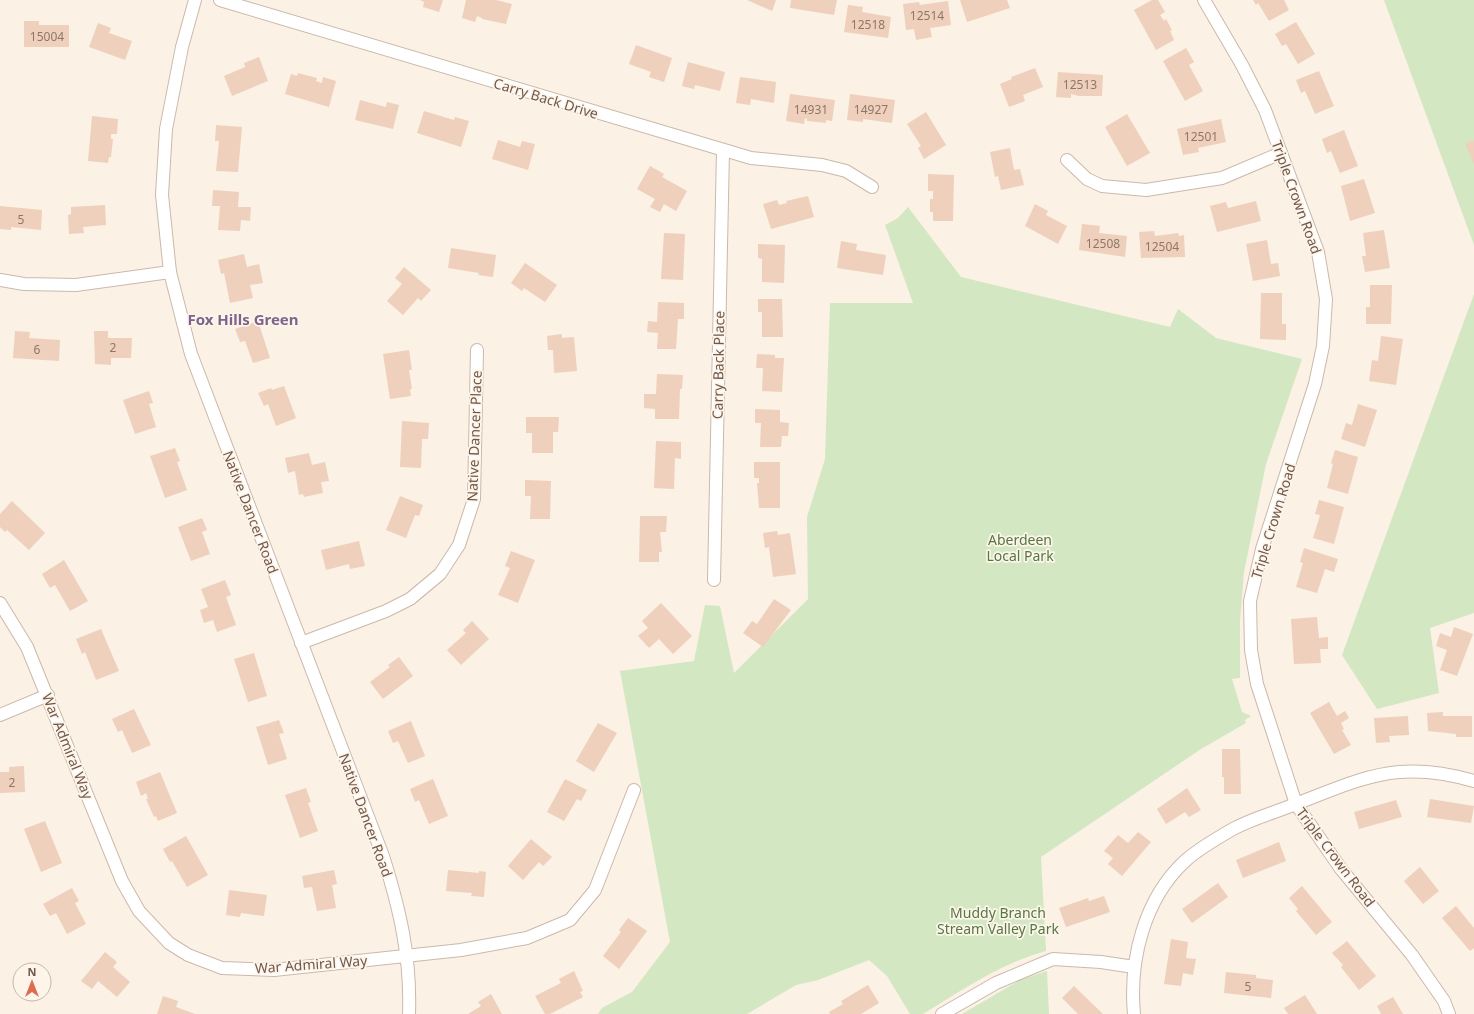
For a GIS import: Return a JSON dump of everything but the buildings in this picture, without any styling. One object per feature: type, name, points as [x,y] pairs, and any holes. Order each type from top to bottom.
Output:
[{"type":"street","name":"Native Dancer Road","points":[[195,0],[182,47],[166,129],[162,196],[170,272],[191,354],[383,856],[398,904],[407,956],[410,983],[409,1014]]},
{"type":"street","name":"Carry Back Drive","points":[[220,0],[723,151],[751,158],[822,165],[840,169],[872,187]]},
{"type":"street","name":"Triple Crown Road","points":[[1204,0],[1246,71],[1265,110],[1318,252],[1326,299],[1323,346],[1316,384],[1262,549],[1250,601],[1251,650],[1257,684],[1296,804],[1341,869],[1412,955],[1444,1001],[1449,1014]]},
{"type":"street","name":"Carry Back Place","points":[[714,580],[723,151]]},
{"type":"street","points":[[1067,160],[1087,179],[1102,186],[1146,190],[1222,178],[1281,153]]},
{"type":"street","points":[[0,280],[24,284],[76,285],[170,272]]},
{"type":"street","name":"Native Dancer Place","points":[[301,643],[386,611],[410,599],[440,574],[459,545],[474,499],[477,350]]},
{"type":"street","name":"War Admiral Way","points":[[0,603],[27,647],[48,695],[122,881],[139,910],[168,943],[188,955],[222,968],[274,970],[461,950],[527,938],[570,920],[595,890],[634,790]]},
{"type":"street","points":[[0,714],[48,695]]},
{"type":"street","points":[[1134,1014],[1132,996],[1134,967],[1143,930],[1155,903],[1169,879],[1186,861],[1234,828],[1354,782],[1399,772],[1448,774],[1474,780]]},
{"type":"street","points":[[942,1014],[996,983],[1053,959],[1100,962],[1134,967]]},
{"type":"green space","points":[[1384,0],[1474,0],[1474,245]]},
{"type":"green space","name":"Aberdeen Local Park","points":[[908,207],[961,277],[1170,327],[1178,309],[1216,338],[1302,359],[1266,464],[1244,572],[1240,621],[1240,678],[1232,679],[1242,712],[1251,716],[1245,720],[1246,723],[1201,749],[1041,857],[1046,951],[1029,956],[998,970],[923,1014],[910,1014],[887,976],[869,960],[818,980],[796,985],[747,1014],[598,1014],[602,1008],[632,992],[670,942],[620,671],[694,661],[705,605],[720,606],[734,673],[808,599],[807,517],[825,459],[830,303],[913,303],[885,225],[898,218]]},
{"type":"green space","points":[[1474,294],[1474,613],[1430,628],[1439,693],[1377,709],[1342,655]]},
{"type":"green space","name":"Muddy Branch Stream Valley Park","points":[[1047,971],[1049,1014],[962,1014],[1020,980]]},
{"type":"district","name":"Fox Hills Green","points":[[243,319]]}]
